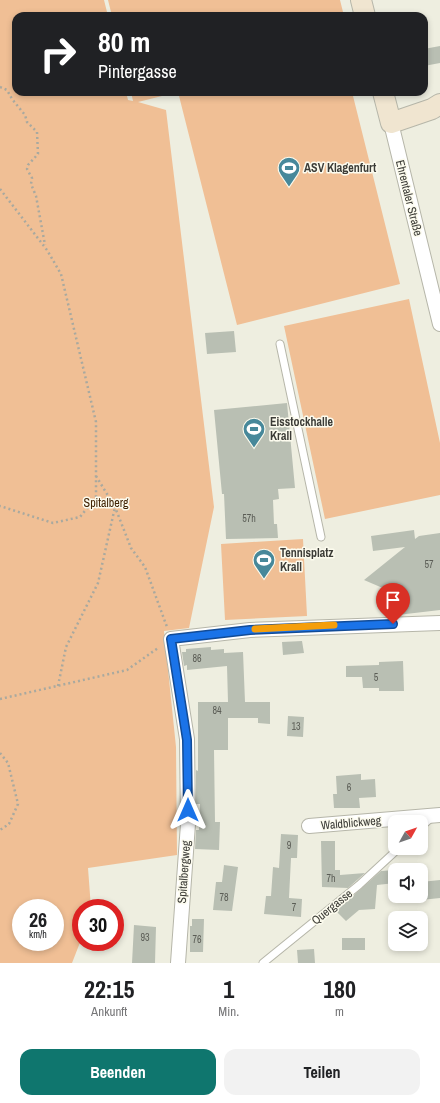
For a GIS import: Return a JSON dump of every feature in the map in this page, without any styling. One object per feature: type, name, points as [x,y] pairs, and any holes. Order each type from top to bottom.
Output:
[{"type":"street","points":[[361,0],[363,12]]},
{"type":"street","points":[[384,96],[390,123],[440,104]]},
{"type":"street","name":"Ehrentaler Straße","points":[[390,123],[440,324]]},
{"type":"street","points":[[171,639],[250,630],[332,625],[440,623]]},
{"type":"street","name":"Spitalbergweg","points":[[171,639],[187,740],[188,824],[178,963]]},
{"type":"street","name":"Waldblickweg","points":[[310,826],[437,815]]},
{"type":"lane","points":[[280,344],[321,537]]},
{"type":"lane","points":[[428,822],[437,815]]},
{"type":"lane","name":"Quergasse","points":[[263,963],[359,885],[391,855]]},
{"type":"path","points":[[0,86],[7,90],[25,116],[27,122],[37,132],[38,154],[28,165],[27,169],[32,178],[31,184],[36,196],[45,246]]},
{"type":"path","points":[[0,190],[45,246],[61,274],[96,422],[96,497],[80,517],[53,523],[0,506]]},
{"type":"path","points":[[0,699],[128,670],[171,639],[145,567],[131,548],[115,507],[96,476]]},
{"type":"path","points":[[58,686],[66,647],[98,583],[115,507]]},
{"type":"path","points":[[0,753],[8,763],[18,804],[9,824],[0,830]]},
{"type":"green space","name":"Spitalberg","points":[[0,0],[104,0],[107,12],[12,12],[12,96],[127,96],[128,100],[133,101],[132,96],[162,96],[138,102],[166,110],[214,507],[189,628],[164,631],[176,747],[177,855],[88,868],[90,899],[72,899],[72,951],[77,951],[72,963],[0,963]]},
{"type":"green space","points":[[108,0],[340,0],[343,12],[111,12]]},
{"type":"green space","name":"ASV Klagenfurt","points":[[179,96],[353,96],[400,284],[237,325]]},
{"type":"green space","points":[[409,299],[440,443],[440,495],[325,519],[284,326]]},
{"type":"green space","name":"Tennisplatz Krall","points":[[303,539],[307,616],[225,620],[221,544]]},
{"type":"building","points":[[440,46],[440,63],[428,65],[428,48]]},
{"type":"building","points":[[234,331],[236,352],[207,354],[205,333]]},
{"type":"building","name":"Eisstockhalle Krall","points":[[287,403],[295,488],[278,489],[279,499],[273,500],[274,524],[277,524],[278,538],[226,539],[224,494],[222,494],[214,410]]},
{"type":"building","points":[[414,530],[415,539],[419,536],[440,533],[440,610],[389,616],[385,589],[364,580],[405,547],[373,551],[371,536]]},
{"type":"building","points":[[302,641],[304,653],[283,655],[282,642]]},
{"type":"building","points":[[211,647],[211,650],[224,649],[224,653],[243,652],[245,702],[270,702],[270,724],[258,723],[258,718],[228,718],[228,750],[214,750],[215,822],[220,822],[219,850],[195,849],[196,830],[199,830],[200,804],[196,804],[196,770],[198,771],[198,702],[228,702],[227,666],[187,670],[187,665],[184,666],[182,652],[186,652],[186,649]]},
{"type":"building","points":[[403,661],[404,691],[379,691],[379,688],[363,688],[362,677],[346,677],[346,666],[379,665],[379,662]]},
{"type":"building","points":[[288,716],[304,717],[303,737],[287,736]]},
{"type":"building","points":[[361,774],[361,780],[375,779],[376,797],[359,798],[360,808],[334,808],[333,794],[337,794],[336,776]]},
{"type":"building","points":[[281,834],[298,835],[297,858],[291,858],[289,898],[302,899],[301,917],[264,914],[266,896],[271,896],[273,867],[279,868]]},
{"type":"building","points":[[321,841],[335,841],[335,870],[340,870],[340,875],[365,873],[348,888],[322,887]]},
{"type":"building","points":[[224,865],[238,867],[232,911],[213,910],[216,882],[222,882]]},
{"type":"building","points":[[388,870],[388,884],[377,885],[375,909],[359,910],[346,921],[336,911],[381,871]]},
{"type":"building","points":[[440,880],[440,898],[428,899],[428,881]]},
{"type":"building","points":[[192,919],[204,919],[203,952],[190,952],[190,926],[192,926]]},
{"type":"building","points":[[134,925],[156,927],[155,963],[132,963]]},
{"type":"building","points":[[342,938],[365,938],[365,950],[342,950]]},
{"type":"building","points":[[314,949],[315,963],[298,963],[297,950]]},
{"type":"slow traffic","points":[[255,629],[334,625]]},
{"type":"place","name":"ASV Klagenfurt","points":[[289,188]]},
{"type":"place","name":"Eisstockhalle Krall","points":[[254,448]]},
{"type":"place","name":"Tennisplatz Krall","points":[[264,580]]},
{"type":"route","points":[[188,810],[187,740],[171,639],[250,630],[332,625],[393,624]]}]
